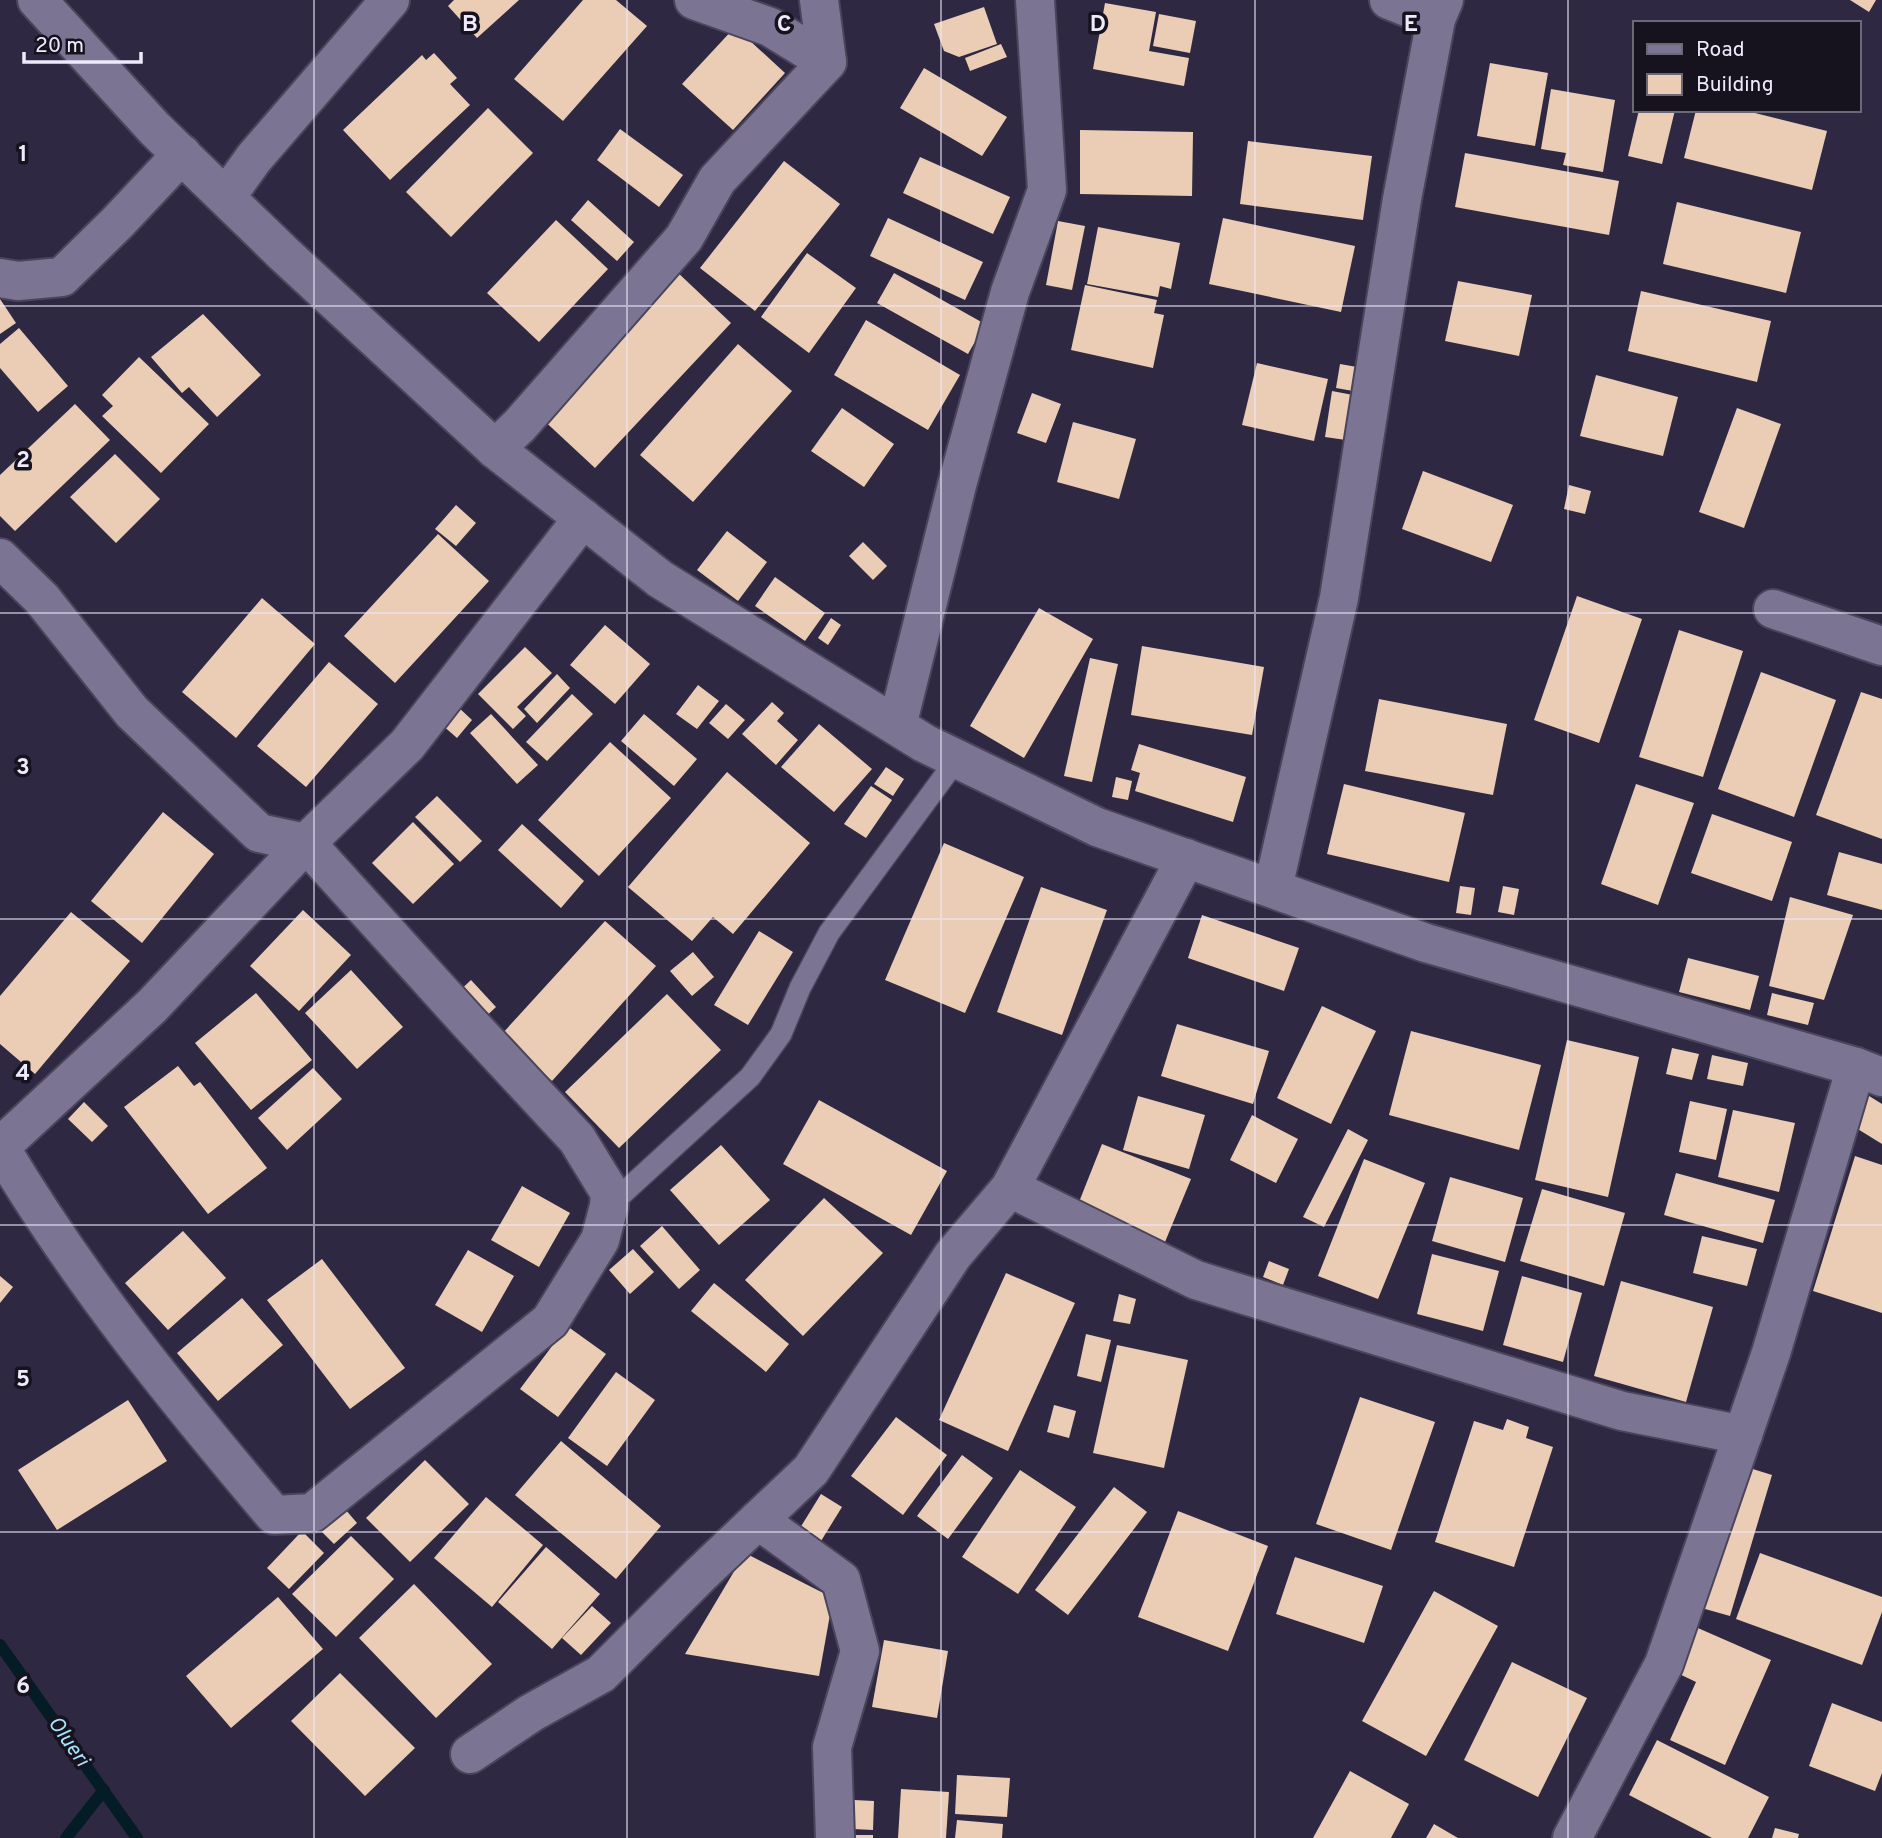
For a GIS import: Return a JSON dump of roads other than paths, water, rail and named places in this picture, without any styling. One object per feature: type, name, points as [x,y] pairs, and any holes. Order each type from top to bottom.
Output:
[{"type":"street","points":[[37,0],[155,129],[284,254],[495,449],[660,579],[924,743],[1097,827],[1426,943],[1869,1072],[1664,1664],[1572,1838]]},
{"type":"street","points":[[226,197],[254,158],[390,0]]},
{"type":"street","points":[[694,0],[770,27],[827,62]]},
{"type":"street","points":[[819,0],[827,62]]},
{"type":"street","points":[[897,726],[957,485],[1010,292],[1047,190],[1035,0]]},
{"type":"street","points":[[1273,888],[1339,598],[1402,199],[1440,10],[1389,0]]},
{"type":"street","points":[[495,449],[520,425],[684,238],[717,180],[827,62]]},
{"type":"street","points":[[0,278],[18,281],[62,277],[182,154]]},
{"type":"street","points":[[0,558],[41,599],[132,712],[260,833],[306,843],[577,1139],[610,1193],[600,1240],[550,1321],[312,1513],[274,1515],[191,1417],[99,1297],[31,1200],[0,1147],[152,1006],[306,843],[407,745],[583,518]]},
{"type":"street","points":[[1773,609],[1882,646]]},
{"type":"street","points":[[470,1754],[531,1713],[601,1674],[811,1470],[953,1255],[1010,1188],[1186,858]]},
{"type":"street","points":[[1010,1188],[1196,1280],[1622,1411],[1743,1435]]},
{"type":"street","points":[[758,1520],[841,1580],[860,1651],[832,1747],[835,1838]]},
{"type":"lane","points":[[609,1206],[750,1077],[781,1034],[800,988],[829,933],[957,759]]},
{"type":"waterway","name":"Olueri","points":[[0,1645],[137,1838]]},
{"type":"waterway","points":[[66,1838],[104,1790]]}]
